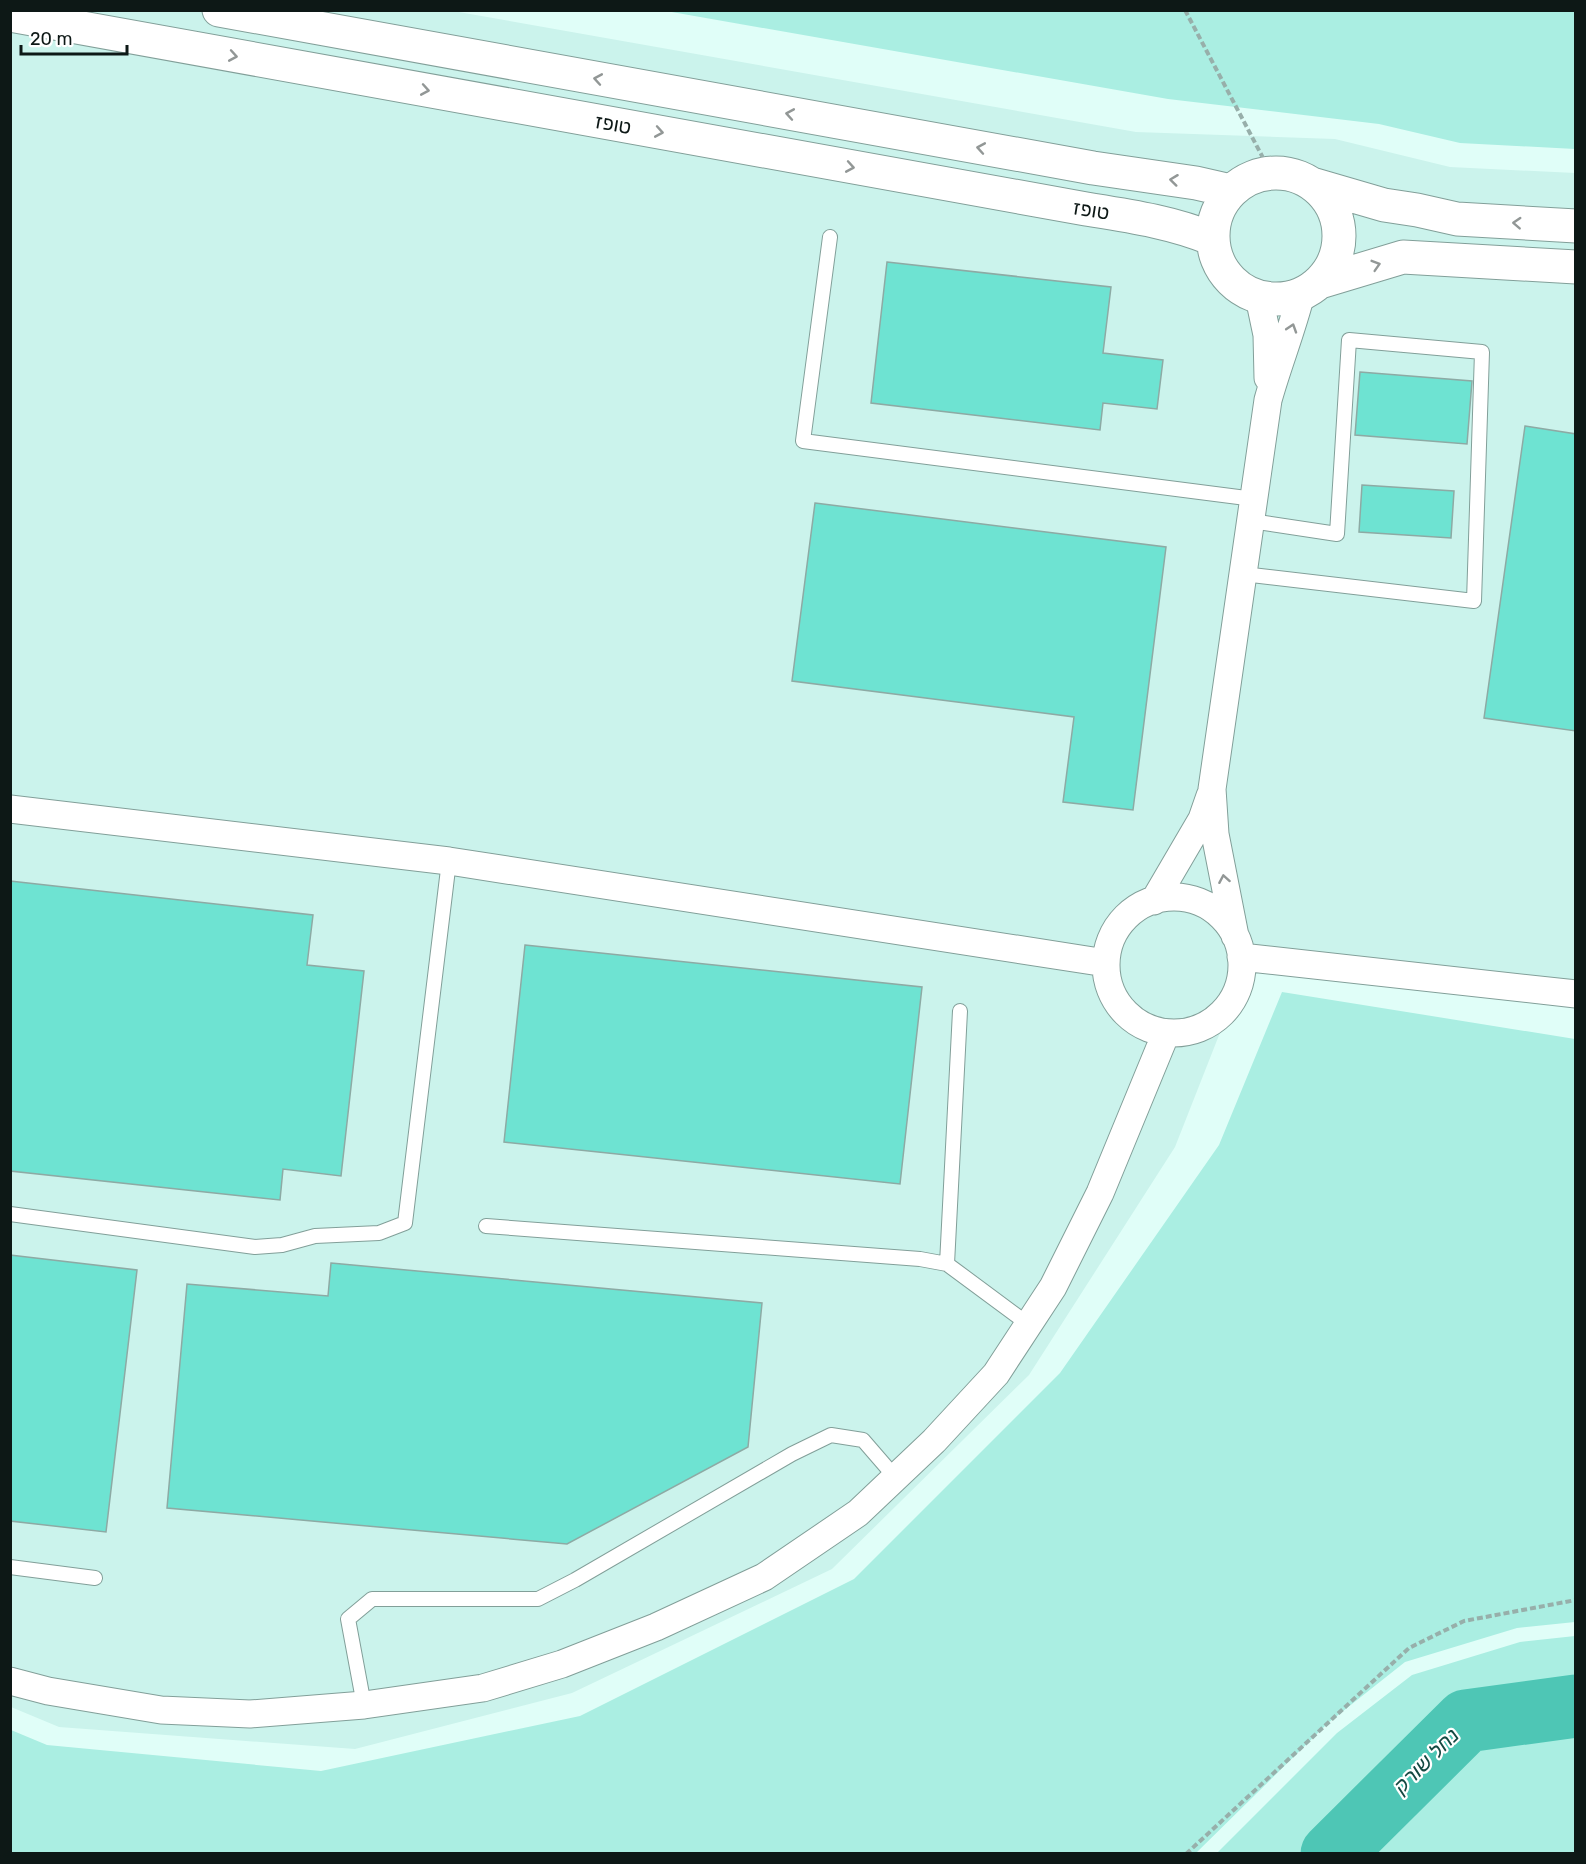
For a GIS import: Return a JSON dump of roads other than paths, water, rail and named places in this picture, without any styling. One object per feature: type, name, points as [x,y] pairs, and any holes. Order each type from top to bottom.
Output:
[{"type":"street","points":[[219,10],[1231,191]]},
{"type":"street","name":"טופז","points":[[10,15],[1152,219],[1187,228],[1213,239]]},
{"type":"street","points":[[1575,226],[1457,219],[1384,205],[1312,184],[1293,175],[1271,173],[1256,176],[1231,191],[1221,205],[1214,222],[1213,239],[1217,259],[1227,276],[1241,289],[1259,297],[1281,299],[1403,257],[1575,267]]},
{"type":"street","points":[[1154,900],[1202,819],[1212,789],[1269,400],[1279,363],[1311,288],[1331,267],[1338,250],[1339,231],[1335,213],[1326,196],[1312,184]]},
{"type":"street","points":[[1259,297],[1267,335],[1269,400]]},
{"type":"street","points":[[1212,789],[1215,834],[1238,946],[1241,977],[1234,996],[1222,1013],[1206,1025],[1187,1032],[1166,1033],[1147,1027],[1129,1017],[1116,1001],[1108,983],[1106,963],[1109,943],[1118,926],[1131,912],[1154,900],[1185,898],[1206,905],[1223,918],[1238,946]]},
{"type":"street","points":[[10,809],[449,861],[1106,963]]},
{"type":"street","points":[[1238,946],[1575,994]]},
{"type":"street","points":[[10,1681],[48,1691],[161,1710],[250,1714],[364,1705],[483,1688],[562,1664],[656,1627],[764,1577],[858,1513],[934,1441],[996,1374],[1053,1287],[1100,1194],[1166,1033]]},
{"type":"lane","points":[[830,237],[803,441],[1253,510],[1337,534],[1349,340],[1482,352],[1473,601],[1243,574]]},
{"type":"lane","points":[[10,1214],[255,1247],[282,1245],[315,1236],[379,1233],[405,1223],[449,861]]},
{"type":"lane","points":[[947,1264],[960,1011]]},
{"type":"lane","points":[[486,1226],[920,1259],[947,1264],[1028,1324]]},
{"type":"lane","points":[[364,1705],[348,1619],[372,1599],[538,1599],[575,1580],[792,1454],[831,1435],[863,1440],[895,1477]]},
{"type":"lane","points":[[10,1567],[94,1578]]},
{"type":"waterway","name":"נחל שורק","points":[[1332,1854],[1466,1721],[1576,1706]]}]
